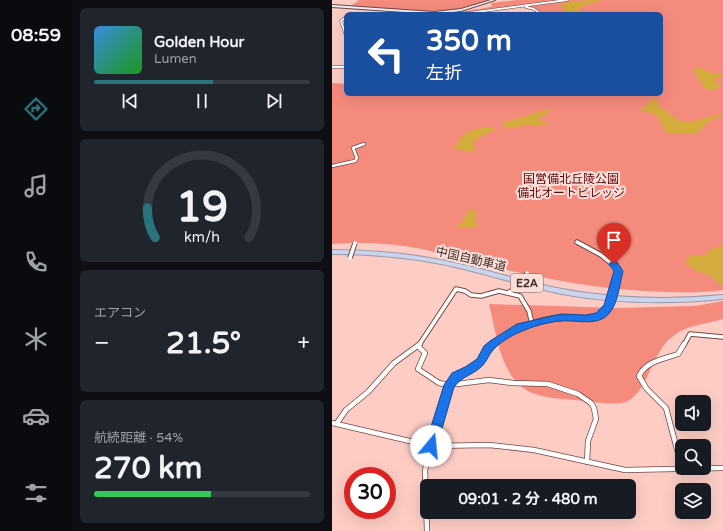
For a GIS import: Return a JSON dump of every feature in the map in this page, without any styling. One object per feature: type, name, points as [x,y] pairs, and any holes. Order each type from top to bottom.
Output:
[{"type":"highway","name":"中国自動車道","points":[[332,248],[369,249],[416,253],[544,283],[607,293],[656,296],[693,295],[723,292]]},
{"type":"highway","name":"中国自動車道","points":[[332,252],[414,257],[442,262],[542,287],[606,297],[656,300],[695,300],[723,297]]},
{"type":"street","points":[[449,12],[494,0]]},
{"type":"street","points":[[479,12],[567,0]]},
{"type":"street","points":[[332,6],[402,12]]},
{"type":"street","points":[[505,8],[530,8],[537,12]]},
{"type":"street","points":[[344,19],[341,21],[344,30]]},
{"type":"street","points":[[332,67],[344,67]]},
{"type":"street","points":[[332,166],[357,159],[353,148],[364,144]]},
{"type":"street","points":[[426,531],[424,470],[449,385],[456,376],[469,370],[480,362],[488,348],[493,343],[521,326],[561,317],[586,318],[599,316],[607,310],[618,268],[601,255],[577,242]]},
{"type":"street","points":[[350,258],[355,243]]},
{"type":"street","points":[[508,293],[517,288],[527,273]]},
{"type":"street","points":[[532,324],[529,311],[520,296],[496,292],[481,296],[471,295],[465,291],[456,289],[437,321],[418,346],[389,367],[368,392],[346,410],[334,423],[431,446],[489,446],[534,450],[625,470],[675,469]]},
{"type":"street","points":[[675,447],[666,408],[646,388],[639,376],[640,372],[648,365],[678,354],[690,334],[723,337]]},
{"type":"street","points":[[418,346],[425,354],[418,369],[439,383],[449,385],[489,380],[513,383],[548,384],[578,394],[591,403],[594,408],[596,419],[588,441],[587,462]]},
{"type":"street","points":[[711,468],[723,468]]},
{"type":"green space","points":[[359,0],[489,0],[455,10],[442,12],[403,12],[351,6]]},
{"type":"green space","points":[[517,0],[562,0],[461,12],[490,7],[492,6],[491,3]]},
{"type":"green space","name":"国営備北丘陵公園 備北オートビレッジ","points":[[571,0],[723,0],[723,290],[704,292],[674,292],[600,287],[510,271],[460,260],[428,250],[400,245],[354,243],[332,244],[332,83],[344,84],[344,96],[663,96],[663,12],[540,12],[529,6]]},
{"type":"green space","points":[[723,301],[723,319],[690,327],[672,337],[660,352],[641,388],[628,401],[619,403],[600,403],[559,399],[535,394],[523,388],[514,379],[502,356],[489,304],[617,308],[695,306]]},
{"type":"shaded area","points":[[601,0],[577,8],[582,10],[565,12],[560,5],[569,2]]},
{"type":"shaded area","points":[[695,68],[701,68],[713,74],[723,73],[723,76],[719,77],[715,81],[722,88],[705,90],[694,71]]},
{"type":"shaded area","points":[[653,98],[657,101],[659,106],[678,120],[690,122],[720,114],[722,116],[709,122],[696,134],[666,133],[658,116],[639,109],[645,107]]},
{"type":"shaded area","points":[[549,109],[552,110],[538,119],[549,125],[547,126],[527,125],[507,129],[502,123]]},
{"type":"shaded area","points":[[493,127],[496,130],[474,141],[472,144],[476,146],[472,152],[454,149],[462,136],[468,132],[474,129]]},
{"type":"shaded area","points":[[470,209],[477,211],[475,221],[478,225],[475,227],[456,227],[462,222]]},
{"type":"shaded area","points":[[723,246],[723,285],[709,275],[699,272],[686,264],[687,258],[691,256],[702,256],[707,254],[711,249]]},
{"type":"route","points":[[431,446],[449,385],[456,376],[469,370],[480,362],[488,348],[493,343],[521,326],[528,326],[561,317],[586,318],[599,316],[607,310],[618,275],[618,268],[614,264]]}]
